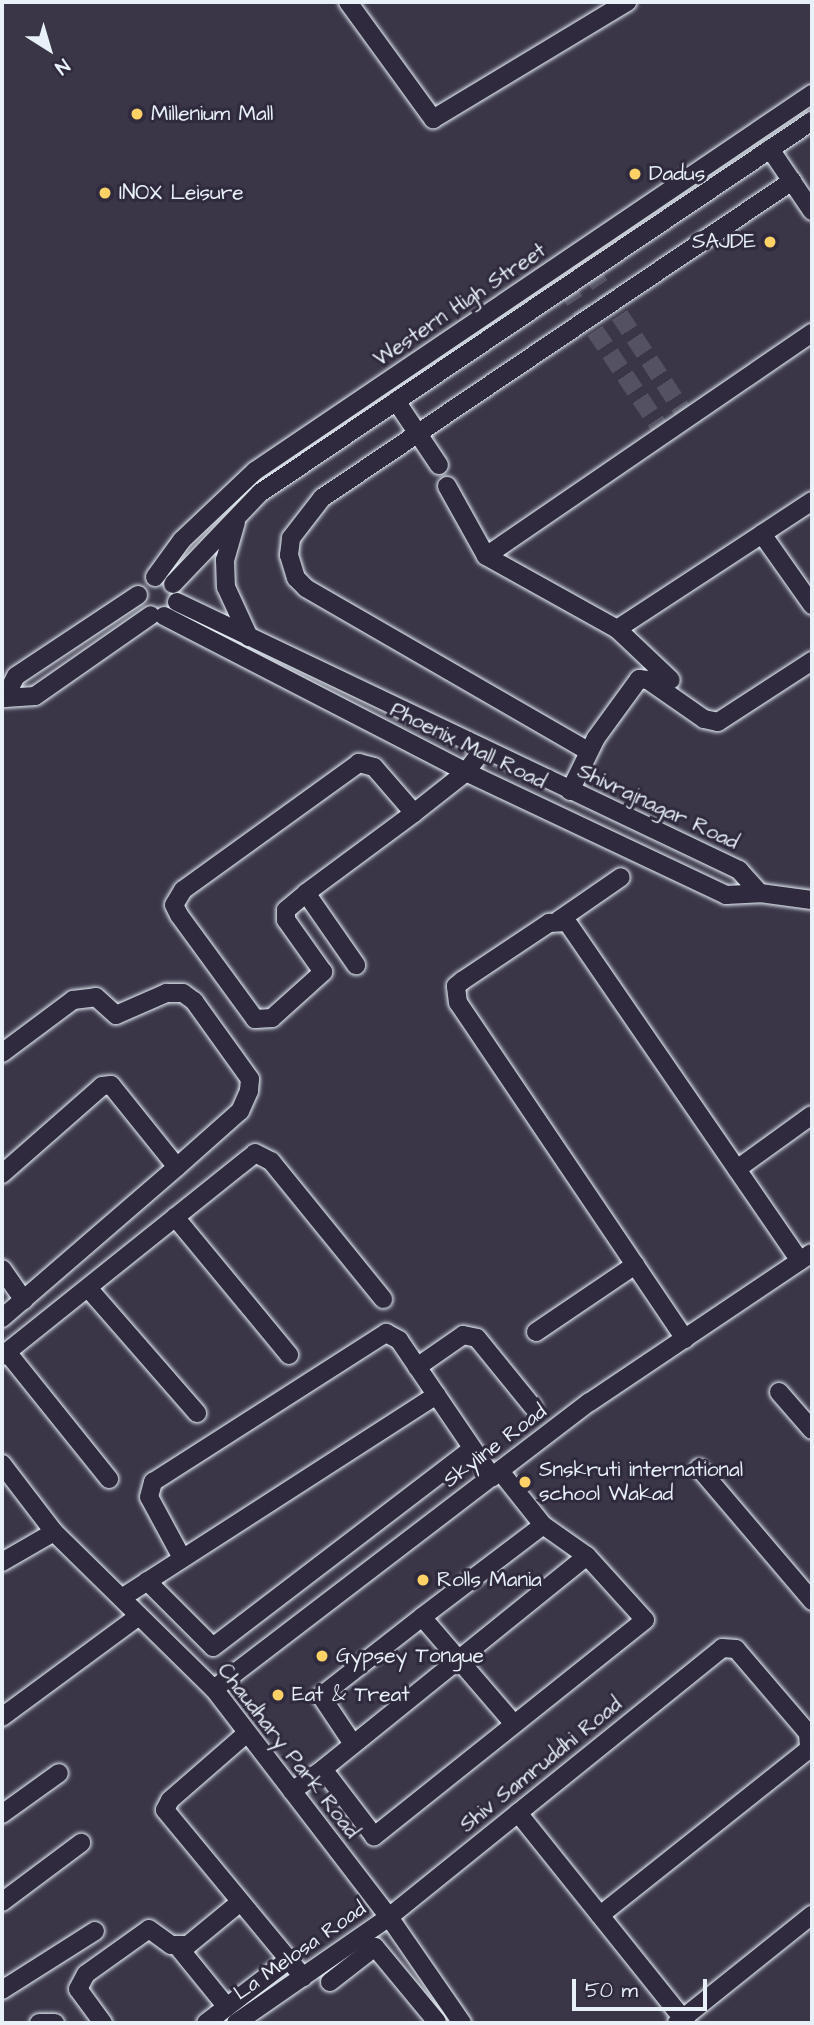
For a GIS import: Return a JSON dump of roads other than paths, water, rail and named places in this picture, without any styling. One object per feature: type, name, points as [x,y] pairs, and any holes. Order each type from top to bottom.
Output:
[{"type":"street","points":[[348,2],[433,120],[627,2]]},
{"type":"street","name":"Western High Street","points":[[155,577],[181,540],[255,471],[812,94]]},
{"type":"street","name":"Western High Street","points":[[173,584],[240,512],[428,379],[812,121]]},
{"type":"street","points":[[770,149],[812,211]]},
{"type":"street","points":[[588,751],[306,588],[296,578],[289,555],[290,538],[310,509],[792,181]]},
{"type":"street","points":[[567,260],[579,277]]},
{"type":"street","points":[[486,556],[812,333]]},
{"type":"street","points":[[416,362],[428,379]]},
{"type":"street","points":[[396,401],[439,465]]},
{"type":"street","points":[[446,486],[486,556],[617,629],[671,680]]},
{"type":"street","points":[[617,629],[812,501]]},
{"type":"street","points":[[240,512],[229,541],[226,587],[249,637]]},
{"type":"street","points":[[762,534],[812,605]]},
{"type":"street","points":[[155,577],[173,584],[177,602],[158,615],[35,696],[3,697],[16,676],[138,595],[143,583],[155,577]]},
{"type":"street","points":[[138,595],[141,607],[158,615]]},
{"type":"street","name":"Phoenix Mall Road","points":[[177,602],[482,751]]},
{"type":"street","name":"Phoenix Mall Road","points":[[158,615],[466,772],[726,895],[760,893]]},
{"type":"street","points":[[570,791],[588,751],[639,679],[648,680],[704,719],[718,722],[812,661]]},
{"type":"street","points":[[338,706],[348,685]]},
{"type":"street","points":[[414,813],[374,767],[359,763],[177,898],[174,905],[179,915],[260,1022],[272,1018],[323,972],[284,917],[306,893],[414,813],[466,772],[482,751]]},
{"type":"street","name":"Shivrajnagar Road","points":[[482,751],[739,870],[760,893]]},
{"type":"street","points":[[621,877],[462,981],[454,995],[685,1339]]},
{"type":"street","points":[[306,893],[356,965]]},
{"type":"street","points":[[760,893],[812,900]]},
{"type":"street","points":[[559,920],[576,930],[737,1168],[806,1257]]},
{"type":"street","points":[[2,1053],[73,1000],[96,997],[116,1015],[166,993],[183,993],[194,1001],[250,1079],[250,1091],[240,1111],[2,1318]]},
{"type":"street","points":[[2,1174],[102,1086],[111,1085],[177,1167]]},
{"type":"street","points":[[737,1168],[812,1115]]},
{"type":"street","points":[[109,1479],[4,1354],[247,1158],[263,1153],[383,1300]]},
{"type":"street","points":[[175,1217],[289,1355]]},
{"type":"street","name":"Skyline Road","points":[[214,1689],[496,1474],[685,1339],[806,1257]]},
{"type":"street","points":[[536,1332],[635,1265]]},
{"type":"street","points":[[2,1269],[24,1300]]},
{"type":"street","points":[[88,1287],[197,1413]]},
{"type":"street","points":[[182,1558],[149,1497],[153,1482],[379,1336],[393,1335],[472,1448],[543,1525],[587,1556],[645,1620],[374,1836],[323,1769]]},
{"type":"street","points":[[417,1367],[463,1335],[477,1338],[533,1407]]},
{"type":"street","points":[[779,1392],[812,1430]]},
{"type":"street","points":[[122,1597],[436,1395]]},
{"type":"street","points":[[147,1581],[213,1647],[472,1448]]},
{"type":"street","name":"Chaudhary Park Road","points":[[2,1464],[54,1532],[214,1689],[389,1917],[459,2020]]},
{"type":"street","points":[[699,1468],[812,1601]]},
{"type":"street","points":[[353,1744],[321,1696],[543,1525]]},
{"type":"street","points":[[2,1562],[54,1532]]},
{"type":"street","points":[[292,1791],[323,1769],[587,1556]]},
{"type":"street","points":[[2,1717],[139,1616]]},
{"type":"street","points":[[422,1617],[457,1661],[514,1724]]},
{"type":"street","name":"Shiv Samruddhi Road","points":[[389,1917],[722,1648],[736,1649],[808,1732],[809,1749],[600,1915]]},
{"type":"street","points":[[247,1733],[170,1800],[165,1810],[238,1904],[303,1977]]},
{"type":"street","points":[[2,1814],[59,1773]]},
{"type":"street","points":[[518,1813],[682,2022],[812,1915]]},
{"type":"street","points":[[2,1902],[81,1843]]},
{"type":"street","points":[[179,1948],[238,1904]]},
{"type":"street","name":"La Melosa Road","points":[[236,2023],[389,1917]]},
{"type":"street","points":[[103,2023],[78,1989],[86,1974],[149,1929],[179,1948],[227,2007]]},
{"type":"street","points":[[2,1990],[95,1931]]},
{"type":"street","points":[[330,1982],[375,1947],[437,2023],[459,2020]]},
{"type":"street","points":[[206,2023],[288,1960]]},
{"type":"street","points":[[39,2023],[55,2023]]},
{"type":"tunnel","points":[[590,270],[686,416]]},
{"type":"tunnel","points":[[565,286],[662,431]]},
{"type":"place","name":"Millenium Mall","points":[[137,114]]},
{"type":"place","name":"Dadus","points":[[635,174]]},
{"type":"place","name":"INOX Leisure","points":[[105,193]]},
{"type":"place","name":"SAJDE","points":[[770,242]]},
{"type":"place","name":"Snskruti international school Wakad","points":[[525,1482]]},
{"type":"place","name":"Rolls Mania","points":[[423,1580]]},
{"type":"place","name":"Gypsey Tongue","points":[[322,1656]]},
{"type":"place","name":"Eat & Treat","points":[[278,1695]]}]
